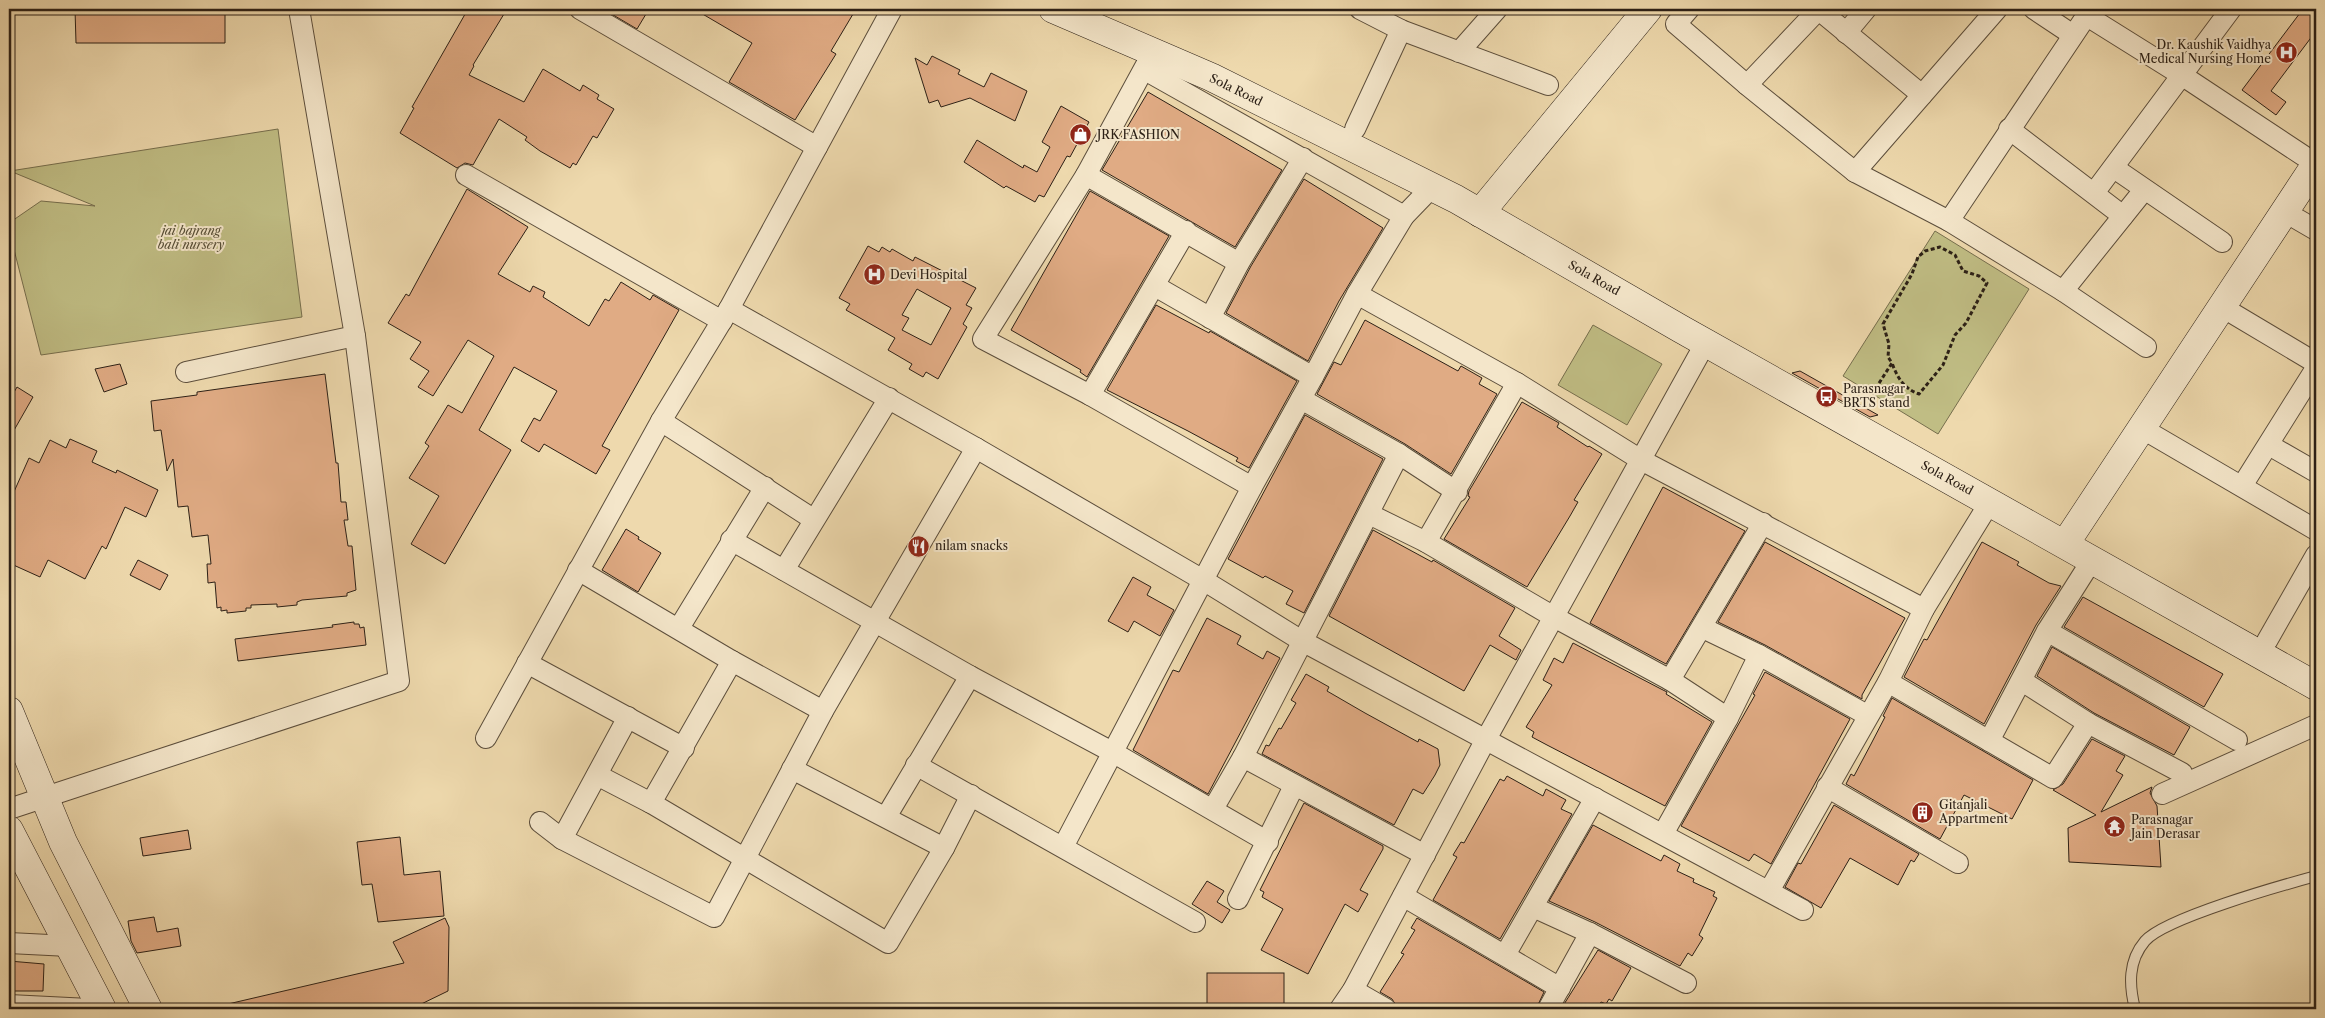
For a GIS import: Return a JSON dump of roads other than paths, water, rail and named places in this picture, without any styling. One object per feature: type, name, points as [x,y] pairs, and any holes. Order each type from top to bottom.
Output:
[{"type":"main road","name":"Sola Road","points":[[1053,9],[1153,63],[1211,77],[1432,187],[1486,206],[1690,314],[2126,570]]},
{"type":"main road","name":"Sola Road","points":[[1095,9],[1219,62],[1464,183],[1486,206],[1706,342],[1990,502],[2069,536],[2092,560],[2126,570]]},
{"type":"main road","points":[[1486,206],[1648,9]]},
{"type":"main road","points":[[2069,536],[2316,164]]},
{"type":"main road","points":[[2126,570],[2267,641],[2316,669]]},
{"type":"main road","points":[[2126,570],[2231,636],[2316,686]]},
{"type":"main road","points":[[9,711],[63,842],[148,1009]]},
{"type":"main road","points":[[9,830],[102,1009]]},
{"type":"street","points":[[9,809],[399,681],[355,336],[299,9]]},
{"type":"street","points":[[580,9],[817,147]]},
{"type":"street","points":[[486,738],[661,421],[726,315],[892,9]]},
{"type":"street","points":[[1360,9],[1401,30],[1548,85]]},
{"type":"street","points":[[1459,52],[1497,9]]},
{"type":"street","points":[[1689,9],[1676,24],[1747,85],[1855,172],[1949,221],[2063,291],[2146,348]]},
{"type":"street","points":[[1747,85],[1819,9],[1922,95]]},
{"type":"street","points":[[1846,32],[1866,9]]},
{"type":"street","points":[[1855,172],[1997,9]]},
{"type":"street","points":[[2034,9],[2073,36]]},
{"type":"street","points":[[2094,193],[2183,76],[2231,9]]},
{"type":"street","points":[[1949,221],[2089,12],[2316,164]]},
{"type":"street","points":[[1355,129],[1401,30]]},
{"type":"street","points":[[1252,487],[1090,395],[983,339],[1086,176],[1153,63],[1303,158],[1404,216]]},
{"type":"street","points":[[2009,129],[2123,216]]},
{"type":"street","points":[[1210,318],[1239,263],[1303,158]]},
{"type":"street","points":[[2114,168],[2222,242]]},
{"type":"street","points":[[466,176],[726,315],[889,398],[1203,580],[1302,641],[1803,910]]},
{"type":"street","points":[[1086,176],[1186,231],[1239,263]]},
{"type":"street","points":[[1063,847],[1114,754],[1252,487],[1314,377],[1357,294],[1404,216],[1432,187]]},
{"type":"street","points":[[2063,291],[2144,190]]},
{"type":"street","points":[[2285,212],[2316,230]]},
{"type":"street","points":[[1090,395],[1186,231]]},
{"type":"street","points":[[1155,286],[1314,377]]},
{"type":"street","points":[[1357,294],[1517,383],[1640,460],[1924,609]]},
{"type":"street","points":[[2222,307],[2316,363]]},
{"type":"street","points":[[186,372],[355,336]]},
{"type":"street","points":[[1340,1009],[1353,990],[1485,740],[1706,342]]},
{"type":"street","points":[[2242,486],[2316,368]]},
{"type":"street","points":[[1426,542],[1457,492],[1517,383]]},
{"type":"street","points":[[784,570],[889,398]]},
{"type":"street","points":[[1301,399],[1399,454],[1457,492]]},
{"type":"street","points":[[661,421],[813,520]]},
{"type":"street","points":[[2142,428],[2316,530]]},
{"type":"street","points":[[2269,445],[2316,472]]},
{"type":"street","points":[[540,822],[562,839],[714,917],[823,711],[877,622],[976,448]]},
{"type":"street","points":[[1213,809],[1243,757],[1399,454]]},
{"type":"street","points":[[679,628],[765,487]]},
{"type":"street","points":[[1769,891],[1867,715],[1888,682],[1924,609],[1990,502]]},
{"type":"street","points":[[1369,514],[1426,542],[1554,617],[1670,680],[1728,718]]},
{"type":"street","points":[[1670,680],[1703,628],[1763,523]]},
{"type":"street","points":[[731,540],[970,676],[1213,809],[1268,842]]},
{"type":"street","points":[[2267,641],[2316,555]]},
{"type":"street","points":[[1989,741],[2047,631],[2092,560]]},
{"type":"street","points":[[578,570],[732,661],[823,711]]},
{"type":"street","points":[[1703,628],[1759,655],[1867,715]]},
{"type":"street","points":[[2047,631],[2237,740]]},
{"type":"street","points":[[1663,834],[1728,718],[1759,655]]},
{"type":"street","points":[[651,803],[732,661]]},
{"type":"street","points":[[527,663],[684,748]]},
{"type":"street","points":[[886,817],[970,676]]},
{"type":"street","points":[[2022,681],[2088,723],[2182,773]]},
{"type":"street","points":[[1888,682],[2053,778],[2088,723]]},
{"type":"street","points":[[562,839],[628,717]]},
{"type":"street","points":[[2162,794],[2316,725]]},
{"type":"street","points":[[1243,757],[1425,855]]},
{"type":"street","points":[[916,765],[972,794],[1195,922]]},
{"type":"street","points":[[792,769],[944,848]]},
{"type":"street","points":[[597,775],[651,803],[888,943],[944,848],[972,794]]},
{"type":"street","points":[[1238,899],[1268,842],[1294,786]]},
{"type":"street","points":[[1827,787],[1958,863]]},
{"type":"street","points":[[1505,955],[1595,798]]},
{"type":"street","points":[[1403,896],[1560,988]]},
{"type":"street","points":[[1534,907],[1590,933],[1686,983]]},
{"type":"street","points":[[1548,1009],[1590,933]]},
{"type":"street","points":[[9,943],[69,946]]},
{"type":"street","points":[[1353,990],[1386,1009]]},
{"type":"street","points":[[9,1005],[89,1009]]},
{"type":"lane","points":[[2135,1009],[2131,995],[2131,965],[2146,940],[2174,922],[2316,876]]},
{"type":"place","name":"Dr. Kaushik Vaidhya Medical Nursing Home","points":[[2287,52]]},
{"type":"place","name":"JRK FASHION","points":[[1081,135]]},
{"type":"place","name":"Devi Hospital","points":[[874,275]]},
{"type":"place","name":"Parasnagar BRTS stand","points":[[1827,396]]},
{"type":"place","name":"nilam snacks","points":[[919,546]]},
{"type":"place","name":"Gitanjali Appartment","points":[[1923,812]]},
{"type":"place","name":"Parasnagar Jain Derasar","points":[[2115,827]]},
{"type":"park label","name":"jai bajrang bali nursery","points":[[191,238]]}]
